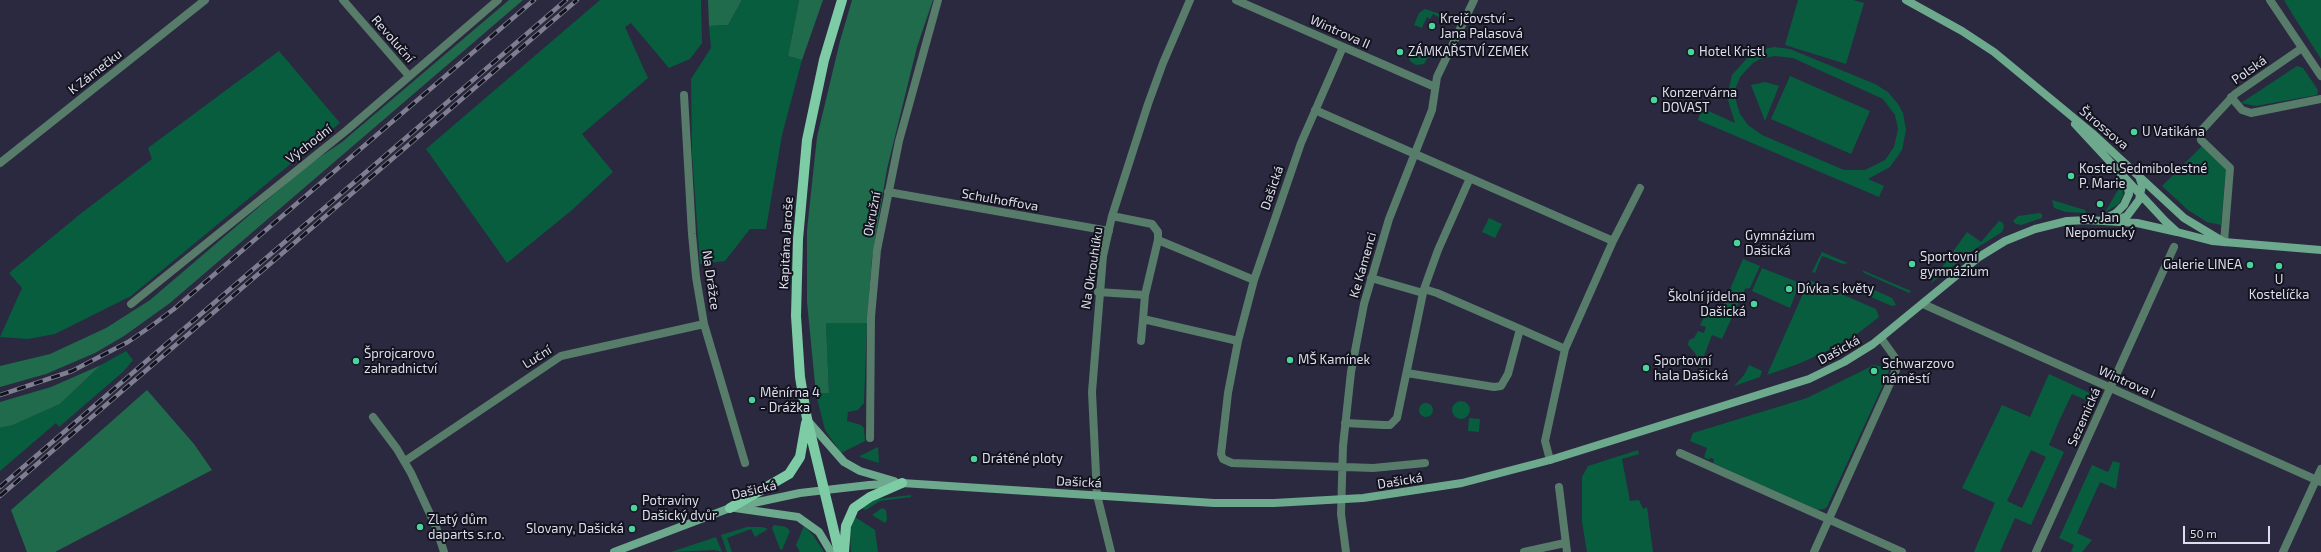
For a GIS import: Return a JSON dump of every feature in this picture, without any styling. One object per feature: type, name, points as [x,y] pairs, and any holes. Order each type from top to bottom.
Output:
[{"type":"main road","name":"Kapitána Jaroše","points":[[823,490],[807,419],[800,377],[796,316],[798,239],[801,189],[807,140],[816,96],[842,0]]},
{"type":"main road","points":[[730,508],[784,479],[794,468],[800,457],[807,419]]},
{"type":"main road","points":[[844,552],[846,526],[854,508],[870,497],[902,483]]},
{"type":"main road","points":[[823,490],[839,552]]},
{"type":"street","name":"K Zámečku","points":[[0,163],[206,0]]},
{"type":"street","name":"Revoluční","points":[[343,0],[408,76]]},
{"type":"street","name":"Východní","points":[[131,304],[346,130],[498,0]]},
{"type":"street","name":"Okružní","points":[[870,438],[871,317],[877,250],[899,141],[938,0]]},
{"type":"street","name":"Na Okrouhlíku","points":[[1111,552],[1097,495],[1092,386],[1098,292],[1112,216],[1150,97],[1190,0]]},
{"type":"street","name":"Wintrova II","points":[[1236,0],[1435,87]]},
{"type":"street","name":"Ke Kamenci","points":[[1346,552],[1341,500],[1345,423],[1351,372],[1371,278],[1390,219],[1432,110],[1435,87],[1443,62],[1474,0]]},
{"type":"street","name":"Štrossova","points":[[1906,0],[1944,20],[1986,46],[2092,133],[2184,218],[2224,242]]},
{"type":"street","points":[[2270,0],[2321,76]]},
{"type":"street","name":"Dašická","points":[[1342,466],[1232,463],[1223,459],[1221,451],[1227,400],[1238,341],[1254,280],[1292,166],[1343,47]]},
{"type":"street","name":"Polská","points":[[2302,48],[2231,97],[2242,110],[2251,113],[2321,99]]},
{"type":"street","name":"Na Drážce","points":[[684,95],[696,277],[704,324],[745,463]]},
{"type":"street","points":[[2224,242],[2230,168],[2199,136],[2201,130],[2231,97]]},
{"type":"street","name":"Štrossova","points":[[2060,108],[2140,195],[2177,232],[2200,239],[2321,250]]},
{"type":"street","points":[[1315,110],[1614,241]]},
{"type":"street","points":[[2114,222],[2127,216],[2135,208],[2140,195],[2140,179],[2131,168]]},
{"type":"street","name":"Štrossova","points":[[2099,221],[2116,213],[2127,200],[2129,189],[2123,176]]},
{"type":"street","points":[[1345,423],[1384,425],[1394,421],[1399,413],[1423,291],[1438,250],[1470,178]]},
{"type":"street","points":[[1550,460],[1545,441],[1565,349],[1640,188]]},
{"type":"street","name":"Schulhoffova","points":[[888,192],[1109,231]]},
{"type":"street","points":[[1112,216],[1152,224],[1158,232],[1158,240],[1145,295],[1142,341]]},
{"type":"street","name":"Dašická","points":[[614,552],[694,520],[730,508],[784,496],[823,490],[902,483],[1247,503],[1341,500],[1399,493],[1462,482],[1550,460],[1799,383],[1844,362],[1881,338],[1970,263],[2005,241],[2035,229],[2059,223],[2099,221],[2154,226],[2177,232]]},
{"type":"street","points":[[1158,240],[1254,280]]},
{"type":"street","name":"Sezemická","points":[[2036,552],[2174,247]]},
{"type":"street","points":[[1371,278],[1423,291],[1520,329],[1565,349]]},
{"type":"street","points":[[1098,292],[1145,295]]},
{"type":"street","name":"Wintrova I","points":[[1923,304],[2318,481]]},
{"type":"street","points":[[1143,318],[1238,341]]},
{"type":"street","name":"Luční","points":[[405,461],[561,356],[704,324]]},
{"type":"street","points":[[1407,373],[1498,387],[1503,384],[1508,374],[1520,329]]},
{"type":"street","points":[[1814,552],[1830,520],[1897,367],[1895,356],[1881,338]]},
{"type":"street","points":[[373,416],[405,461],[436,527],[444,552]]},
{"type":"street","points":[[807,419],[844,462],[860,471],[902,483]]},
{"type":"street","points":[[1680,453],[1902,552]]},
{"type":"street","points":[[1342,466],[1373,468],[1425,463]]},
{"type":"street","points":[[2284,552],[2318,481],[2321,469]]},
{"type":"street","points":[[1559,488],[1567,552]]},
{"type":"street","points":[[730,508],[781,513],[798,518],[819,532],[831,552]]},
{"type":"street","points":[[1524,552],[1565,543]]},
{"type":"green space","points":[[509,0],[523,0],[170,303],[124,336],[95,353],[46,374],[0,387],[0,366],[50,354],[106,328],[150,300],[308,165],[342,142]]},
{"type":"green space","points":[[600,0],[701,0],[702,43],[690,59],[669,68],[631,23],[625,27],[648,78],[582,134],[613,172],[572,210],[507,263],[426,149]]},
{"type":"green space","points":[[708,0],[742,0],[728,25],[709,26]]},
{"type":"green space","points":[[742,0],[799,0],[788,56],[802,60],[782,135],[766,229],[750,229],[725,261],[700,264],[692,154],[691,79],[711,48],[709,26],[728,25]]},
{"type":"green space","points":[[799,0],[823,0],[802,60],[788,56]]},
{"type":"green space","points":[[852,0],[933,0],[917,47],[887,169],[872,258],[867,323],[826,323],[829,393],[816,394],[807,302],[807,230],[817,137],[840,41]]},
{"type":"green space","points":[[1798,0],[1853,0],[1864,3],[1846,64],[1785,45]]},
{"type":"green space","points":[[2284,0],[2321,0],[2321,59],[2293,15]]},
{"type":"green space","points":[[1425,9],[1443,15],[1444,20],[1433,14],[1430,19],[1427,17],[1422,28],[1414,25],[1419,13]]},
{"type":"green space","points":[[1774,47],[1790,49],[1875,84],[1888,92],[1898,104],[1903,113],[1906,130],[1902,150],[1890,167],[1868,179],[1884,186],[1879,197],[1698,120],[1702,108],[1735,123],[1727,97],[1732,75],[1750,55],[1760,50]],"holes":[[[1775,56],[1793,58],[1883,99],[1895,115],[1898,129],[1894,147],[1885,160],[1865,170],[1844,170],[1762,135],[1748,125],[1740,114],[1736,101],[1736,87],[1740,77],[1753,63],[1760,59]]]},
{"type":"green space","points":[[1413,50],[1428,57],[1424,64],[1416,65],[1410,61],[1409,58]]},
{"type":"green space","points":[[279,51],[340,123],[131,296],[55,334],[28,339],[0,337],[22,288],[9,273],[79,215],[152,159],[148,148]]},
{"type":"green space","points":[[2297,66],[2303,68],[2318,90],[2317,95],[2256,106],[2241,103]]},
{"type":"green space","points":[[1790,76],[1870,111],[1851,154],[1771,119]]},
{"type":"green space","points":[[1765,82],[1779,86],[1765,121],[1751,85]]},
{"type":"green space","points":[[2203,145],[2226,167],[2221,225],[2207,222],[2188,210],[2162,186]]},
{"type":"green space","points":[[2122,183],[2123,195],[2119,204],[2105,212]]},
{"type":"green space","points":[[2052,200],[2085,210],[2086,213],[2066,212],[2054,208]]},
{"type":"green space","points":[[2039,213],[2042,214],[2042,218],[2021,225],[2016,224],[2013,221],[2018,216]]},
{"type":"green space","points":[[1489,218],[1502,224],[1495,238],[1482,232]]},
{"type":"green space","points":[[1999,221],[2002,222],[2004,226],[2002,232],[1975,249],[1930,284],[1967,232],[1981,242]]},
{"type":"green space","points":[[1822,252],[1848,263],[1843,264],[1822,256],[1815,273],[1812,272]]},
{"type":"green space","points":[[1743,259],[1760,266],[1750,288],[1745,289],[1722,339],[1712,335],[1704,356],[1703,377],[1698,379],[1700,363],[1695,353],[1688,345],[1689,340],[1694,338],[1698,331],[1704,333],[1706,327],[1700,325],[1706,313],[1718,317]]},
{"type":"green space","points":[[1762,268],[1800,283],[1790,308],[1752,291]]},
{"type":"green space","points":[[1862,270],[1911,291],[1909,293],[1864,273]]},
{"type":"green space","points":[[1809,280],[1876,309],[1879,317],[1857,334],[1825,352],[1798,364],[1767,375]]},
{"type":"green space","points":[[1861,284],[1892,298],[1896,305],[1892,306],[1852,289]]},
{"type":"green space","points":[[826,323],[867,323],[864,403],[858,410],[848,412],[847,421],[861,425],[864,428],[865,441],[841,453],[825,430],[816,394],[829,393]]},
{"type":"green space","points":[[126,351],[133,360],[124,371],[59,427],[56,423],[0,471],[0,428],[13,425],[60,404],[101,365]]},
{"type":"green space","points":[[101,365],[60,404],[13,425],[0,428],[0,402],[51,387]]},
{"type":"green space","points":[[1749,365],[1762,371],[1760,377],[1734,386],[1744,375]]},
{"type":"green space","points":[[1874,365],[1889,368],[1888,374],[1827,507],[1824,509],[1817,510],[1713,463],[1714,459],[1710,458],[1709,460],[1704,457],[1707,448],[1690,441],[1693,433],[1807,398]]},
{"type":"green space","points":[[2049,374],[2088,392],[2090,396],[2088,401],[2072,394],[2060,419],[2049,445],[2064,452],[2031,525],[2015,518],[2000,552],[1974,552],[1995,503],[1962,488],[2002,405],[2030,417]],"holes":[[[2031,450],[2046,457],[2022,508],[2007,501]]]},
{"type":"green space","points":[[147,390],[194,444],[212,470],[55,552],[27,552],[11,510]]},
{"type":"green space","points":[[1461,401],[1467,404],[1470,410],[1467,416],[1461,419],[1455,416],[1452,410],[1455,404]]},
{"type":"green space","points":[[1423,403],[1429,403],[1433,407],[1433,413],[1429,417],[1423,417],[1419,413],[1419,407]]},
{"type":"green space","points":[[1469,418],[1480,419],[1479,432],[1468,431]]},
{"type":"green space","points":[[878,447],[879,463],[860,457],[860,456]]},
{"type":"green space","points":[[1638,450],[1639,454],[1622,459],[1630,501],[1639,500],[1643,509],[1647,507],[1653,552],[1587,552],[1582,522],[1582,477],[1588,466]]},
{"type":"green space","points":[[2113,461],[2120,463],[2116,489],[2100,482],[2077,533],[2092,540],[2082,552],[2071,552],[2074,545],[2059,538],[2092,465],[2108,472]]},
{"type":"green space","points":[[911,495],[911,497],[880,501],[866,510],[861,508],[877,499]]},
{"type":"green space","points":[[882,508],[886,510],[887,520],[885,523],[872,515]]},
{"type":"green space","points":[[855,517],[875,530],[878,552],[851,552],[850,531]]},
{"type":"green space","points":[[774,525],[786,527],[790,531],[782,550],[780,549],[772,528]]},
{"type":"green space","points":[[804,526],[813,535],[824,552],[800,552],[796,545]]},
{"type":"green space","points":[[747,527],[762,527],[768,529],[755,537],[751,529],[727,538],[732,552],[727,552],[721,535]]},
{"type":"green space","points":[[716,537],[722,552],[715,550],[671,552]]},
{"type":"railway","points":[[0,395],[72,371],[128,342],[150,327],[174,309],[534,0]]},
{"type":"railway","points":[[0,487],[566,0]]},
{"type":"railway","points":[[0,496],[577,0]]},
{"type":"place","name":"Krejčovství - Jana Palasová","points":[[1432,26]]},
{"type":"place","name":"ZÁMKAŘSTVÍ ZEMEK","points":[[1400,52]]},
{"type":"place","name":"Hotel Kristl","points":[[1691,52]]},
{"type":"place","name":"Konzervárna DOVAST","points":[[1654,100]]},
{"type":"place","name":"U Vatikána","points":[[2134,132]]},
{"type":"place","name":"Kostel Sedmibolestné P. Marie","points":[[2071,176]]},
{"type":"place","name":"sv. Jan Nepomucký","points":[[2100,204]]},
{"type":"place","name":"Gymnázium Dašická","points":[[1737,243]]},
{"type":"place","name":"Sportovní gymnázium","points":[[1912,264]]},
{"type":"place","name":"Galerie LINEA","points":[[2250,265]]},
{"type":"place","name":"U Kostelíčka","points":[[2279,266]]},
{"type":"place","name":"Dívka s květy","points":[[1789,289]]},
{"type":"place","name":"Školní jídelna Dašická","points":[[1754,304]]},
{"type":"place","name":"MŠ Kamínek","points":[[1290,360]]},
{"type":"place","name":"Šprojcarovo zahradnictví","points":[[356,361]]},
{"type":"place","name":"Sportovní hala Dašická","points":[[1646,368]]},
{"type":"place","name":"Schwarzovo náměstí","points":[[1874,371]]},
{"type":"place","name":"Měnírna 4 - Drážka","points":[[752,400]]},
{"type":"place","name":"Drátěné ploty","points":[[974,459]]},
{"type":"place","name":"Potraviny Dašický dvůr","points":[[634,508]]},
{"type":"place","name":"Zlatý dům daparts s.r.o.","points":[[420,527]]},
{"type":"place","name":"Slovany, Dašická","points":[[632,529]]}]
